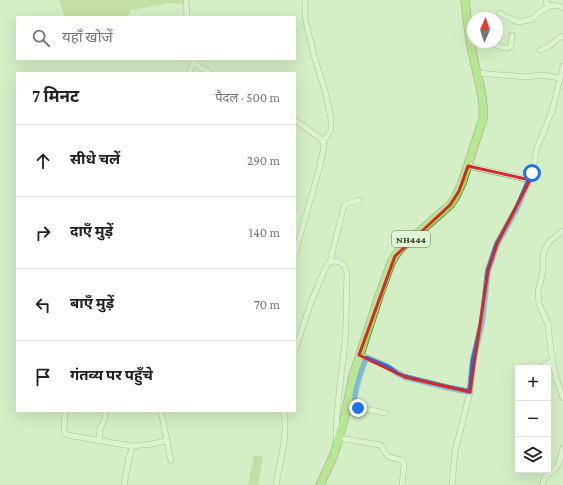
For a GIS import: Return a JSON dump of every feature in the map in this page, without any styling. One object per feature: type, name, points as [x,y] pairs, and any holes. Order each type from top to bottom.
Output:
[{"type":"highway","name":"NH444","points":[[465,0],[467,18]]},
{"type":"highway","name":"NH444","points":[[320,485],[336,448],[345,416],[353,376],[362,357],[386,274],[401,248],[450,205],[459,191],[468,166],[483,119],[484,111],[483,100],[471,48]]},
{"type":"street","points":[[186,0],[187,16]]},
{"type":"street","points":[[305,0],[305,18],[315,59],[325,90],[331,119],[331,130],[323,142]]},
{"type":"street","points":[[546,0],[547,4],[550,6]]},
{"type":"street","points":[[503,15],[519,22],[532,18],[550,6],[563,8]]},
{"type":"street","points":[[503,48],[508,48],[511,46],[512,34]]},
{"type":"street","points":[[540,50],[550,46],[556,39],[563,36]]},
{"type":"street","points":[[189,72],[193,61]]},
{"type":"street","points":[[193,61],[198,67],[208,72]]},
{"type":"street","points":[[452,485],[455,451],[470,392],[473,361],[483,314],[488,271],[497,244],[517,208],[530,180],[537,148],[552,112],[563,66]]},
{"type":"street","points":[[477,73],[526,77],[541,75],[560,78]]},
{"type":"street","points":[[296,121],[321,139],[324,149],[296,250]]},
{"type":"street","points":[[468,166],[530,180]]},
{"type":"street","points":[[296,347],[319,283],[325,268],[330,262],[344,206],[358,200]]},
{"type":"street","points":[[563,231],[550,241],[545,248],[543,256],[543,271],[538,290],[539,304],[548,324],[552,361],[563,398]]},
{"type":"street","points":[[330,262],[337,261],[343,263],[347,274],[345,341],[337,408],[336,448]]},
{"type":"street","points":[[386,413],[356,407],[355,405],[355,394],[362,357],[388,367],[405,377],[470,392]]},
{"type":"street","points":[[545,365],[552,361]]},
{"type":"street","points":[[65,412],[64,428],[66,434],[74,437],[133,446],[167,440]]},
{"type":"street","points":[[99,440],[100,429],[105,418],[105,412]]},
{"type":"street","points":[[161,412],[171,461]]},
{"type":"street","points":[[276,485],[284,443],[286,425],[284,412]]},
{"type":"street","points":[[339,438],[380,445],[388,456],[402,460],[404,465],[402,485]]},
{"type":"street","points":[[124,485],[133,446]]},
{"type":"street","points":[[542,485],[545,477],[555,469],[559,463],[563,448]]},
{"type":"highlighted area","points":[[468,166],[530,180],[497,244],[488,271],[470,392],[405,377],[359,355],[395,256],[450,205],[459,191]]},
{"type":"building","points":[[59,0],[185,0],[187,5],[170,3],[131,10],[128,16],[65,16]]},
{"type":"building","points":[[254,455],[263,456],[258,485],[248,485]]},
{"type":"route","points":[[358,408],[355,405],[355,394],[366,358],[388,367],[405,377],[470,392],[473,361],[482,322],[488,271],[497,244],[517,208],[532,173]]}]
